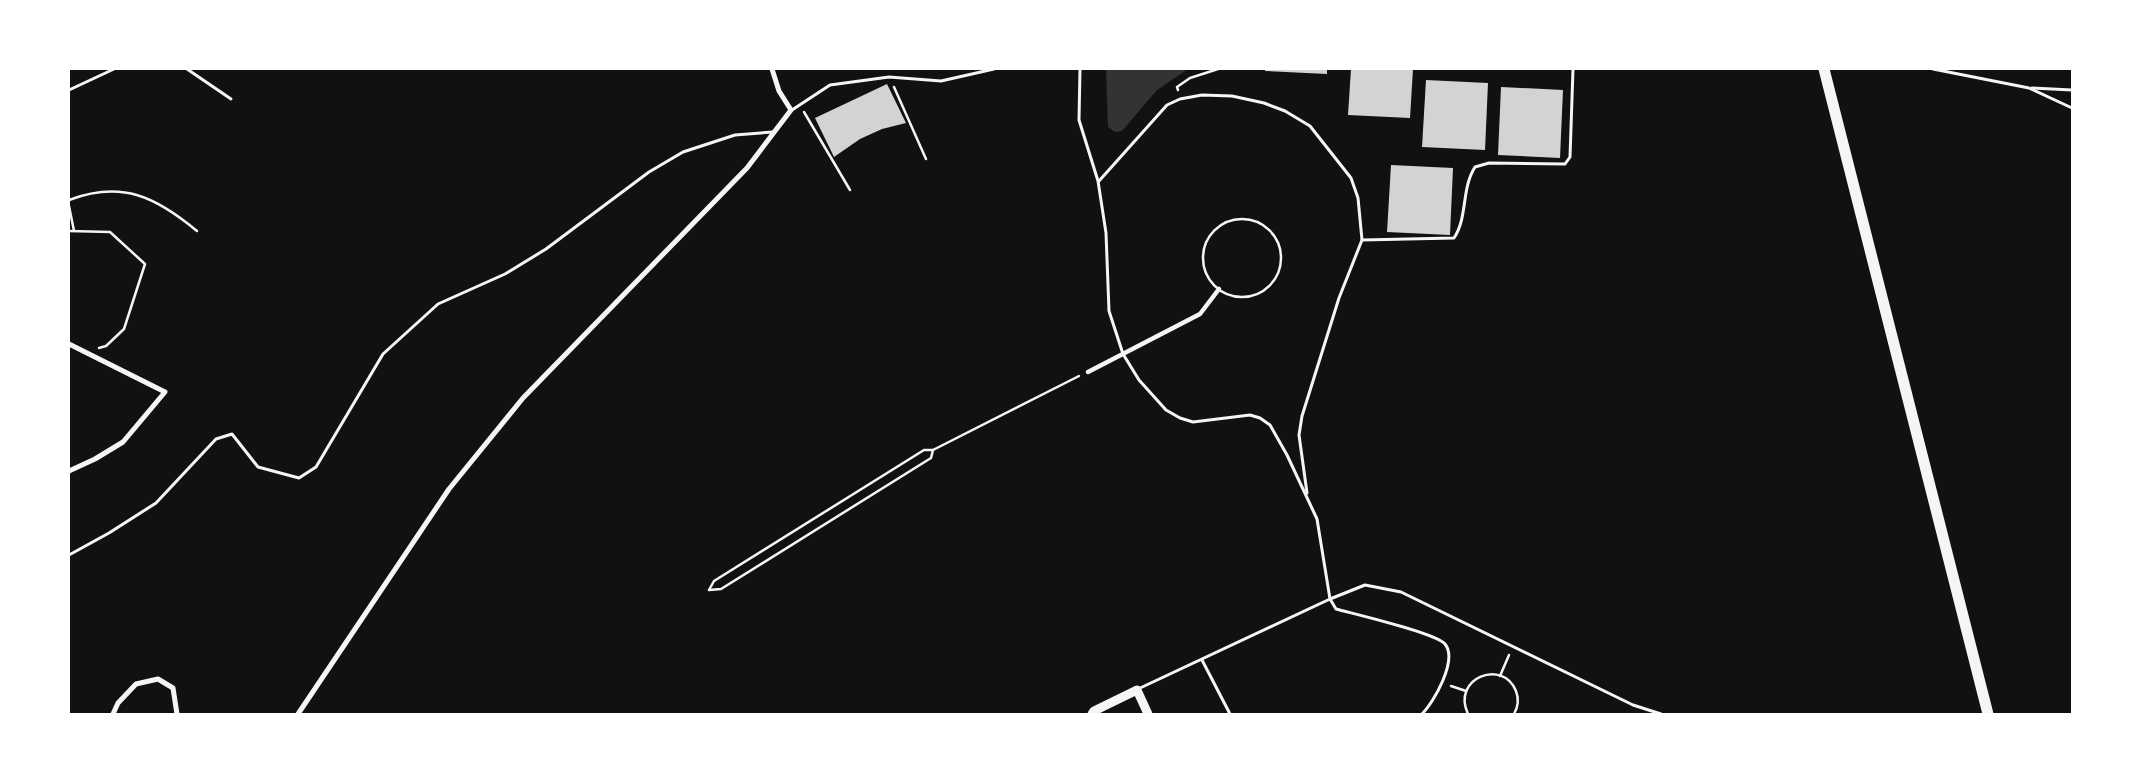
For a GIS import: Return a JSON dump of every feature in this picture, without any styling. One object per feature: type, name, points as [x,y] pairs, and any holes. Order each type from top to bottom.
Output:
[{"type":"highway","points":[[1824,69],[1988,714]]},
{"type":"street","points":[[298,714],[449,490],[498,428],[524,398],[747,168],[775,132],[791,110],[779,91],[772,69]]},
{"type":"street","points":[[1088,372],[1200,314],[1220,289]]},
{"type":"street","points":[[69,344],[165,392],[122,442],[95,459],[69,471]]},
{"type":"street","points":[[113,714],[118,703],[136,684],[158,680],[173,688],[177,714]]},
{"type":"street","points":[[1092,714],[1094,711],[1137,690],[1148,714]]},
{"type":"lane","points":[[69,90],[114,69]]},
{"type":"lane","points":[[187,69],[231,99]]},
{"type":"lane","points":[[791,110],[830,85],[889,77],[941,81],[994,69]]},
{"type":"lane","points":[[1080,69],[1079,120],[1098,181],[1106,234],[1109,311],[1123,354],[1139,380],[1166,410],[1180,418],[1193,422],[1250,415],[1260,418],[1270,425],[1287,454],[1317,519],[1330,599],[1336,609],[1402,627],[1437,639],[1445,644],[1448,650],[1448,661],[1442,683],[1436,697],[1422,714]]},
{"type":"lane","points":[[1362,240],[1454,238],[1460,230],[1468,178],[1475,167],[1489,163],[1564,164],[1570,157],[1573,69]]},
{"type":"lane","points":[[1934,69],[2029,88],[2072,90]]},
{"type":"lane","points":[[2029,88],[2072,108]]},
{"type":"lane","points":[[1098,181],[1166,105],[1180,99],[1202,95],[1232,96],[1264,103],[1285,111],[1310,126],[1351,178],[1358,198],[1362,240],[1339,298],[1302,416],[1300,435],[1307,496]]},
{"type":"lane","points":[[69,555],[109,533],[156,503],[216,439],[232,434],[258,467],[299,478],[316,467],[382,354],[438,304],[505,274],[546,249],[649,172],[683,152],[735,135],[775,132]]},
{"type":"lane","points":[[1137,690],[1330,599],[1365,585],[1401,592],[1634,705],[1661,714]]},
{"type":"lane","points":[[1202,660],[1230,714]]},
{"type":"path","points":[[1180,99],[1178,87],[1190,78],[1218,69]]},
{"type":"path","points":[[889,77],[926,159]]},
{"type":"path","points":[[800,104],[850,190]]},
{"type":"path","points":[[69,200],[88,193],[110,191],[135,193],[157,202],[174,212],[197,231]]},
{"type":"path","points":[[69,206],[74,231]]},
{"type":"path","points":[[1248,219],[1265,226],[1272,233],[1280,250],[1281,259],[1276,276],[1264,290],[1246,296],[1228,293],[1220,289],[1207,275],[1204,266],[1204,250],[1208,239],[1214,231],[1230,221],[1248,219]]},
{"type":"path","points":[[69,231],[110,232],[145,264],[124,329],[106,346],[88,353]]},
{"type":"path","points":[[933,450],[931,458],[914,469],[721,589],[709,590],[714,581],[924,450],[933,450],[1088,372]]},
{"type":"path","points":[[1500,676],[1513,646]]},
{"type":"path","points":[[1468,714],[1465,706],[1466,691],[1475,679],[1489,674],[1500,676],[1510,682],[1517,695],[1518,702],[1514,714]]},
{"type":"path","points":[[1442,683],[1466,691]]},
{"type":"shaded area","points":[[1106,69],[1188,69],[1157,90],[1122,131],[1115,132],[1108,127]]},
{"type":"building","points":[[1265,69],[1327,69],[1327,74],[1265,71]]},
{"type":"building","points":[[1351,69],[1413,69],[1410,118],[1348,115]]},
{"type":"building","points":[[1426,80],[1488,83],[1485,150],[1422,147]]},
{"type":"building","points":[[887,84],[906,123],[882,129],[860,139],[834,157],[815,118]]},
{"type":"building","points":[[1501,87],[1563,90],[1560,158],[1498,155]]},
{"type":"building","points":[[1391,165],[1453,168],[1450,235],[1387,232]]}]
